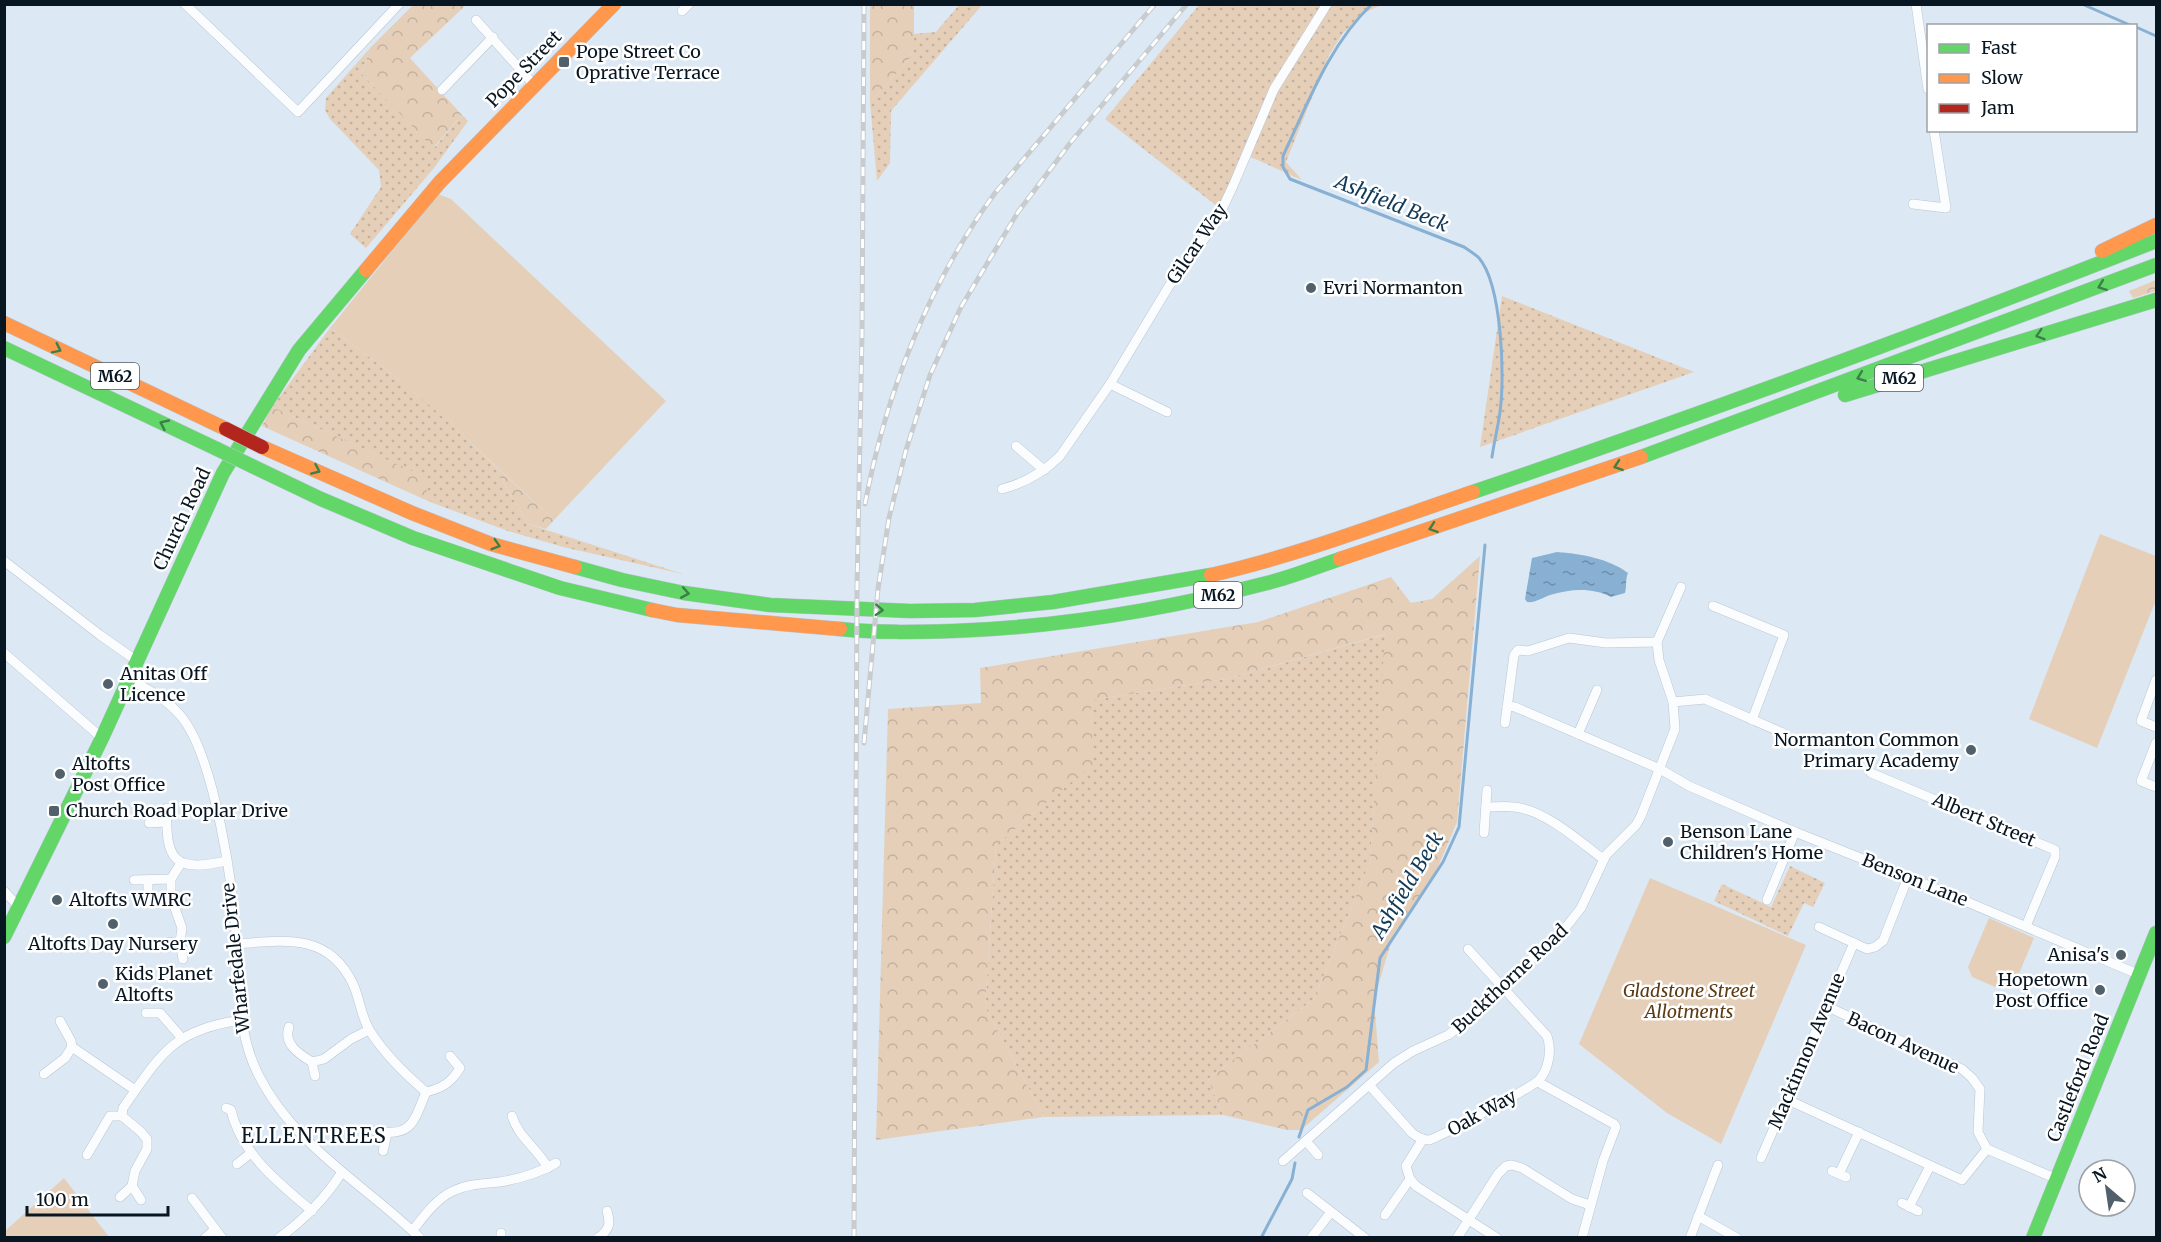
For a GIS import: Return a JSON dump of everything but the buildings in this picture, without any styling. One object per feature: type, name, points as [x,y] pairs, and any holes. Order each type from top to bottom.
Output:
[{"type":"main road","name":"Pope Street","points":[[461,159],[614,4]]},
{"type":"main road","name":"Church Road","points":[[4,938],[102,738],[223,472],[299,350],[385,245],[461,159]]},
{"type":"main road","name":"M62","points":[[1982,310],[2157,225]]},
{"type":"main road","name":"M62","points":[[4,323],[262,447],[412,513],[491,543],[621,580],[684,593],[770,605],[910,611],[975,610],[1118,593],[1245,567],[1463,497],[1617,443],[1982,310],[2157,241]]},
{"type":"main road","name":"M62","points":[[1642,458],[2157,265]]},
{"type":"main road","name":"M62","points":[[4,348],[252,466],[413,538],[560,588],[624,605],[676,615],[881,633],[1004,629],[1060,624],[1134,613],[1268,583],[1642,458],[2157,300]]},
{"type":"main road","name":"Castleford Road","points":[[2033,1238],[2157,933]]},
{"type":"street","points":[[185,4],[298,112],[399,4]]},
{"type":"street","name":"Gilcar Way","points":[[1002,489],[1028,481],[1060,456],[1110,384],[1169,286],[1215,224],[1274,89],[1298,47],[1327,4]]},
{"type":"street","points":[[1916,4],[1927,76]]},
{"type":"street","points":[[476,20],[534,85]]},
{"type":"street","points":[[442,90],[493,37]]},
{"type":"street","points":[[1913,204],[1946,208],[1934,132]]},
{"type":"street","points":[[1110,384],[1167,411]]},
{"type":"street","points":[[1016,446],[1044,470]]},
{"type":"street","points":[[4,561],[137,661]]},
{"type":"street","points":[[1505,723],[1514,655],[1518,650],[1528,651],[1569,638],[1606,643],[1657,642],[1682,588]]},
{"type":"street","points":[[1713,606],[1784,635],[1752,720]]},
{"type":"street","name":"Buckthorne Road","points":[[1283,1161],[1394,1063],[1413,1051],[1448,1035],[1462,1025],[1502,985],[1572,922],[1581,908],[1603,859],[1636,825],[1675,729],[1673,702],[1659,660],[1657,642]]},
{"type":"street","points":[[4,653],[102,738]]},
{"type":"street","name":"Wharfedale Drive","points":[[128,679],[158,694],[181,716],[194,736],[211,786],[226,861],[237,944],[240,1020],[246,1043],[259,1075],[293,1126],[342,1172],[420,1238]]},
{"type":"street","points":[[2157,680],[2141,721],[2157,727]]},
{"type":"street","points":[[1578,734],[1597,690]]},
{"type":"street","points":[[1673,702],[1705,699],[1783,733]]},
{"type":"street","name":"Benson Lane","points":[[1508,706],[1660,769],[1689,786],[1795,832],[1908,876],[2140,975]]},
{"type":"street","points":[[2157,743],[2141,781],[2157,787]]},
{"type":"street","name":"Albert Street","points":[[1871,773],[2055,850],[2055,857],[2026,926]]},
{"type":"street","points":[[1484,833],[1487,790]]},
{"type":"street","points":[[1486,807],[1516,807],[1532,813],[1559,826],[1603,859]]},
{"type":"street","points":[[167,808],[166,822],[170,846],[181,863],[192,866],[226,861]]},
{"type":"street","points":[[149,823],[166,822]]},
{"type":"street","points":[[1767,900],[1795,832]]},
{"type":"street","points":[[181,863],[171,879],[171,897],[182,928],[180,942],[183,959]]},
{"type":"street","points":[[1819,927],[1867,949],[1875,947],[1883,941],[1908,876]]},
{"type":"street","points":[[134,880],[171,879]]},
{"type":"street","points":[[148,880],[148,898]]},
{"type":"street","points":[[4,891],[20,908]]},
{"type":"street","points":[[237,944],[293,941],[314,945],[325,951],[344,968],[354,986],[369,1030],[385,1053],[426,1092]]},
{"type":"street","points":[[164,942],[180,942]]},
{"type":"street","name":"Mackinnon Avenue","points":[[1761,1158],[1854,944]]},
{"type":"street","name":"Oak Way","points":[[1410,1179],[1406,1166],[1423,1139],[1430,1140],[1439,1137],[1538,1082],[1547,1064],[1550,1049],[1547,1036],[1468,949]]},
{"type":"street","name":"Bacon Avenue","points":[[1826,1006],[1962,1069],[1980,1089],[1978,1132],[1987,1149]]},
{"type":"street","points":[[151,1010],[167,1019],[181,1037]]},
{"type":"street","points":[[122,1116],[123,1108],[135,1090],[165,1051],[181,1037],[218,1023],[240,1020]]},
{"type":"street","points":[[44,1074],[64,1058],[72,1047],[60,1021]]},
{"type":"street","points":[[312,1062],[324,1059],[340,1046],[369,1030]]},
{"type":"street","points":[[275,1037],[287,1031],[292,1046],[312,1062],[315,1076]]},
{"type":"street","points":[[72,1047],[135,1090]]},
{"type":"street","points":[[426,1092],[444,1087],[456,1074],[460,1068],[450,1056]]},
{"type":"street","points":[[1538,1082],[1616,1127],[1590,1205],[1582,1238]]},
{"type":"street","points":[[1370,1086],[1412,1133],[1423,1139]]},
{"type":"street","points":[[375,1131],[387,1134],[399,1133],[415,1122],[426,1092]]},
{"type":"street","points":[[1786,1099],[1962,1180],[1987,1149],[2057,1179]]},
{"type":"street","points":[[231,1108],[234,1124],[251,1153],[280,1184],[312,1211]]},
{"type":"street","points":[[87,1155],[110,1116],[122,1116],[147,1139],[147,1149],[135,1171],[132,1186],[120,1197]]},
{"type":"street","points":[[412,1230],[426,1213],[450,1192],[465,1186],[519,1178],[552,1165],[521,1136],[512,1116]]},
{"type":"street","points":[[1839,1174],[1858,1132]]},
{"type":"street","points":[[383,1151],[387,1134]]},
{"type":"street","points":[[1306,1141],[1318,1155]]},
{"type":"street","points":[[237,1164],[251,1153]]},
{"type":"street","points":[[1457,1238],[1498,1174],[1512,1165],[1522,1168],[1572,1199],[1590,1205]]},
{"type":"street","points":[[1690,1238],[1718,1165]]},
{"type":"street","points":[[1910,1207],[1930,1166]]},
{"type":"street","points":[[280,1237],[326,1197],[342,1172]]},
{"type":"street","points":[[1385,1215],[1410,1179],[1416,1186],[1497,1238]]},
{"type":"street","points":[[132,1186],[141,1200]]},
{"type":"street","points":[[1307,1193],[1365,1238]]},
{"type":"street","points":[[192,1198],[222,1238]]},
{"type":"street","points":[[598,1238],[614,1224],[608,1211]]},
{"type":"street","points":[[1311,1238],[1332,1212]]},
{"type":"street","points":[[1698,1216],[1737,1238]]},
{"type":"street","points":[[204,1238],[215,1229]]},
{"type":"green space","points":[[413,5],[466,5],[410,58],[462,115],[433,148],[362,74],[370,48]]},
{"type":"green space","points":[[870,5],[914,5],[914,48],[908,61],[870,102]]},
{"type":"green space","points":[[959,5],[982,5],[891,111],[890,163],[877,181],[870,102],[908,61],[914,48],[913,34],[936,32]]},
{"type":"green space","points":[[1199,5],[1381,5],[1364,13],[1343,33],[1329,55],[1286,162],[1302,180],[1246,155],[1222,210],[1105,119]]},
{"type":"green space","points":[[370,48],[362,74],[434,148],[462,115],[468,121],[434,168],[366,248],[350,234],[381,187],[379,170],[330,119],[325,110],[326,98]]},
{"type":"green space","points":[[438,194],[451,199],[666,401],[554,520],[442,416],[391,373],[330,328]]},
{"type":"green space","points":[[2156,280],[2156,291],[2133,298],[2129,291]]},
{"type":"green space","points":[[1502,296],[1694,372],[1480,447]]},
{"type":"green space","points":[[330,328],[391,373],[439,413],[492,463],[528,524],[683,574],[563,547],[508,531],[430,502],[422,476],[272,407]]},
{"type":"green space","points":[[272,407],[423,476],[430,502],[262,426]]},
{"type":"green space","points":[[492,463],[554,520],[546,529],[528,524]]},
{"type":"green space","points":[[2100,534],[2156,556],[2156,600],[2097,748],[2029,719]]},
{"type":"green space","points":[[1480,556],[1457,822],[1432,881],[1392,939],[1374,1000],[1379,1062],[1301,1130],[1287,1130],[1223,1115],[1208,1079],[1314,999],[1370,862],[1385,634],[1226,679],[1091,700],[1093,764],[996,845],[985,1007],[1044,1117],[876,1140],[888,709],[981,703],[980,668],[1258,622],[1391,577],[1411,603],[1432,599]]},
{"type":"green space","points":[[1386,634],[1370,862],[1314,999],[1208,1079],[1223,1115],[1044,1117],[985,1007],[996,845],[1092,764],[1091,700],[1226,679]]},
{"type":"green space","points":[[1790,866],[1825,883],[1813,907],[1804,903],[1788,936],[1714,901],[1722,884],[1771,907]]},
{"type":"green space","name":"Gladstone Street Allotments","points":[[1650,878],[1806,945],[1721,1144],[1667,1113],[1579,1044]]},
{"type":"green space","points":[[1989,918],[2034,938],[2015,983],[2000,989],[1972,977],[1968,967]]},
{"type":"green space","points":[[64,1178],[109,1237],[5,1237],[5,1231]]},
{"type":"water","points":[[1557,552],[1594,558],[1620,568],[1628,573],[1625,593],[1611,597],[1589,590],[1573,590],[1527,602],[1525,599],[1532,558]]},
{"type":"waterway","name":"Ashfield Beck","points":[[1372,4],[1343,38],[1321,76],[1283,156],[1283,167],[1290,179],[1464,247],[1479,258],[1487,271],[1493,289],[1502,355],[1499,418],[1492,457]]},
{"type":"waterway","points":[[2082,4],[2127,24]]},
{"type":"waterway","points":[[2137,27],[2156,36]]},
{"type":"waterway","name":"Ashfield Beck","points":[[1299,1137],[1308,1110],[1347,1087],[1366,1070],[1380,958],[1443,862],[1459,827],[1485,545]]},
{"type":"waterway","name":"Ashfield Beck","points":[[1261,1238],[1292,1179],[1295,1163]]},
{"type":"railway","points":[[854,1238],[857,588],[862,334],[864,4]]},
{"type":"railway","points":[[865,504],[874,462],[898,381],[913,341],[949,264],[995,193],[1155,4]]},
{"type":"railway","points":[[864,743],[878,589],[889,518],[906,450],[930,375],[961,307],[1018,212],[1071,142],[1187,4]]},
{"type":"traffic: fast","points":[[1473,492],[1816,371],[2156,241]]},
{"type":"traffic: fast","points":[[1641,457],[2156,265]]},
{"type":"traffic: fast","points":[[4,937],[102,738],[223,473],[299,350],[366,270]]},
{"type":"traffic: fast","points":[[1845,395],[2156,300]]},
{"type":"traffic: fast","points":[[4,348],[217,449]]},
{"type":"traffic: fast","points":[[217,449],[252,466]]},
{"type":"traffic: fast","points":[[252,466],[321,499],[413,538],[560,588],[652,610]]},
{"type":"traffic: fast","points":[[840,629],[882,632],[953,631],[1033,626],[1112,616],[1228,593],[1286,578],[1340,559]]},
{"type":"traffic: fast","points":[[575,567],[684,593],[770,605],[910,611],[975,610],[1053,602],[1211,575]]},
{"type":"traffic: fast","points":[[2033,1238],[2156,933]]},
{"type":"traffic: slow","points":[[366,270],[440,182],[614,4]]},
{"type":"traffic: slow","points":[[2102,251],[2156,225]]},
{"type":"traffic: slow","points":[[4,323],[226,429]]},
{"type":"traffic: slow","points":[[262,447],[412,513],[491,544],[575,567]]},
{"type":"traffic: slow","points":[[1340,559],[1641,457]]},
{"type":"traffic: slow","points":[[1211,575],[1310,548],[1473,492]]},
{"type":"traffic: slow","points":[[652,610],[677,615],[840,629]]},
{"type":"traffic: jam","points":[[226,429],[262,447]]},
{"type":"place","name":"Pope Street Co Oprative Terrace","points":[[564,62]]},
{"type":"place","name":"Evri Normanton","points":[[1311,288]]},
{"type":"place","name":"Anitas Off Licence","points":[[108,684]]},
{"type":"place","name":"Normanton Common Primary Academy","points":[[1971,750]]},
{"type":"place","name":"Altofts Post Office","points":[[60,774]]},
{"type":"place","name":"Church Road Poplar Drive","points":[[54,811]]},
{"type":"place","name":"Benson Lane Children's Home","points":[[1668,842]]},
{"type":"place","name":"Altofts WMRC","points":[[57,900]]},
{"type":"place","name":"Altofts Day Nursery","points":[[113,924]]},
{"type":"place","name":"Anisa's","points":[[2121,955]]},
{"type":"place","name":"Kids Planet Altofts","points":[[103,984]]},
{"type":"place","name":"Hopetown Post Office","points":[[2100,990]]},
{"type":"district","name":"ELLENTREES","points":[[314,1136]]}]
